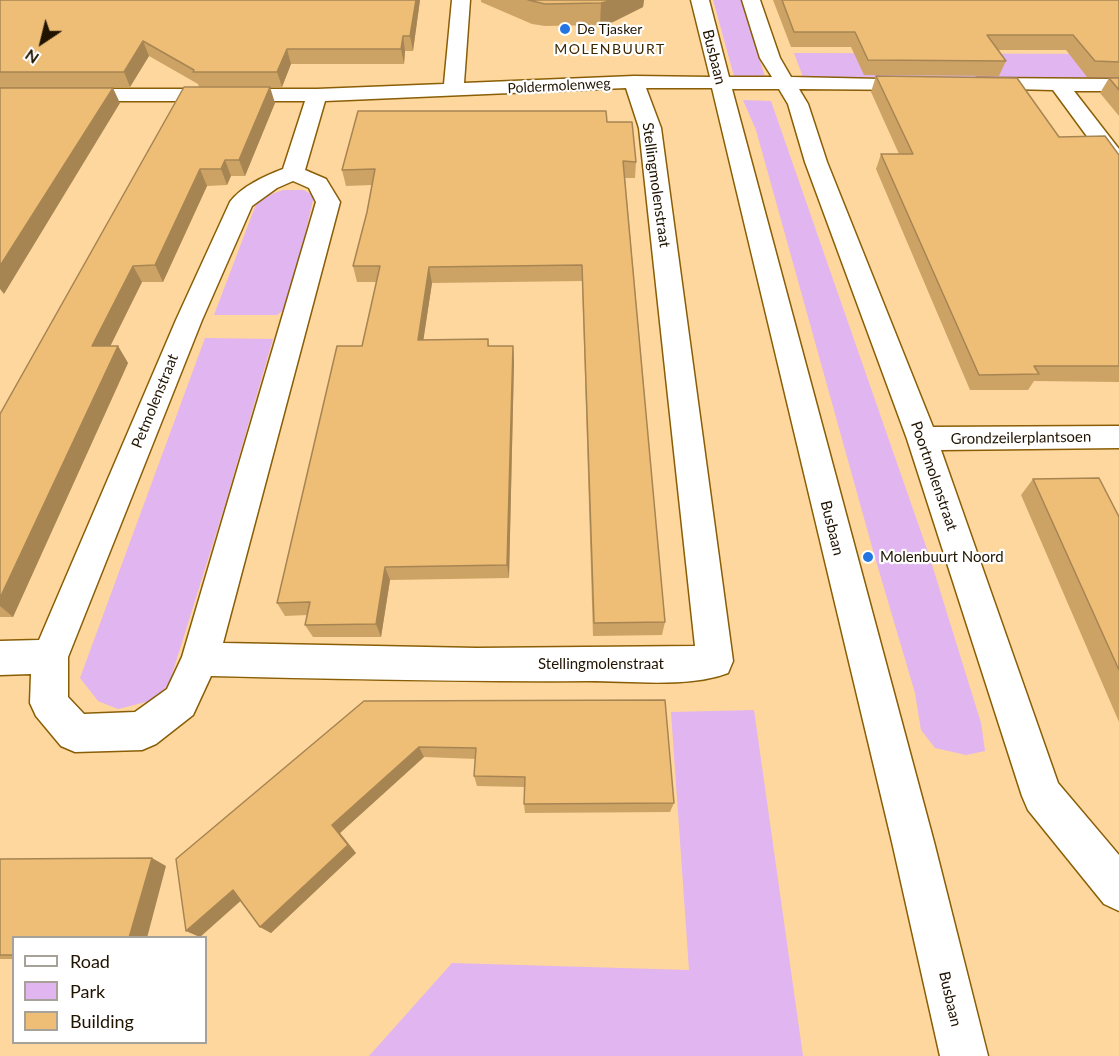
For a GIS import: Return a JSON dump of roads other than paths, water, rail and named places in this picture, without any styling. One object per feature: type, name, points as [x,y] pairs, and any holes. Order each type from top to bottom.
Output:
[{"type":"street","points":[[453,91],[461,0]]},
{"type":"street","name":"Busbaan","points":[[700,0],[913,842],[964,1056]]},
{"type":"street","name":"Poortmolenstraat","points":[[751,0],[770,58],[798,104],[816,162],[922,438],[1042,796],[1119,889]]},
{"type":"street","name":"Poldermolenweg","points":[[0,94],[316,95],[634,82],[934,84]]},
{"type":"street","name":"Stellingmolenstraat","points":[[200,660],[477,665],[676,664],[716,661],[650,128],[634,82]]},
{"type":"street","points":[[956,84],[1119,85]]},
{"type":"street","points":[[1059,85],[1119,164]]},
{"type":"street","points":[[0,658],[50,657],[49,703],[75,733],[142,731],[180,702],[200,660],[328,202],[318,184],[293,173],[316,95]]},
{"type":"street","name":"Petmolenstraat","points":[[50,657],[189,320],[242,202],[268,183],[293,173]]},
{"type":"street","name":"Grondzeilerplantsoen","points":[[922,438],[1119,437]]},
{"type":"place","name":"De Tjasker","points":[[565,29]]},
{"type":"place","name":"Molenbuurt Noord","points":[[868,557]]},
{"type":"district","name":"MOLENBUURT","points":[[610,49]]}]
